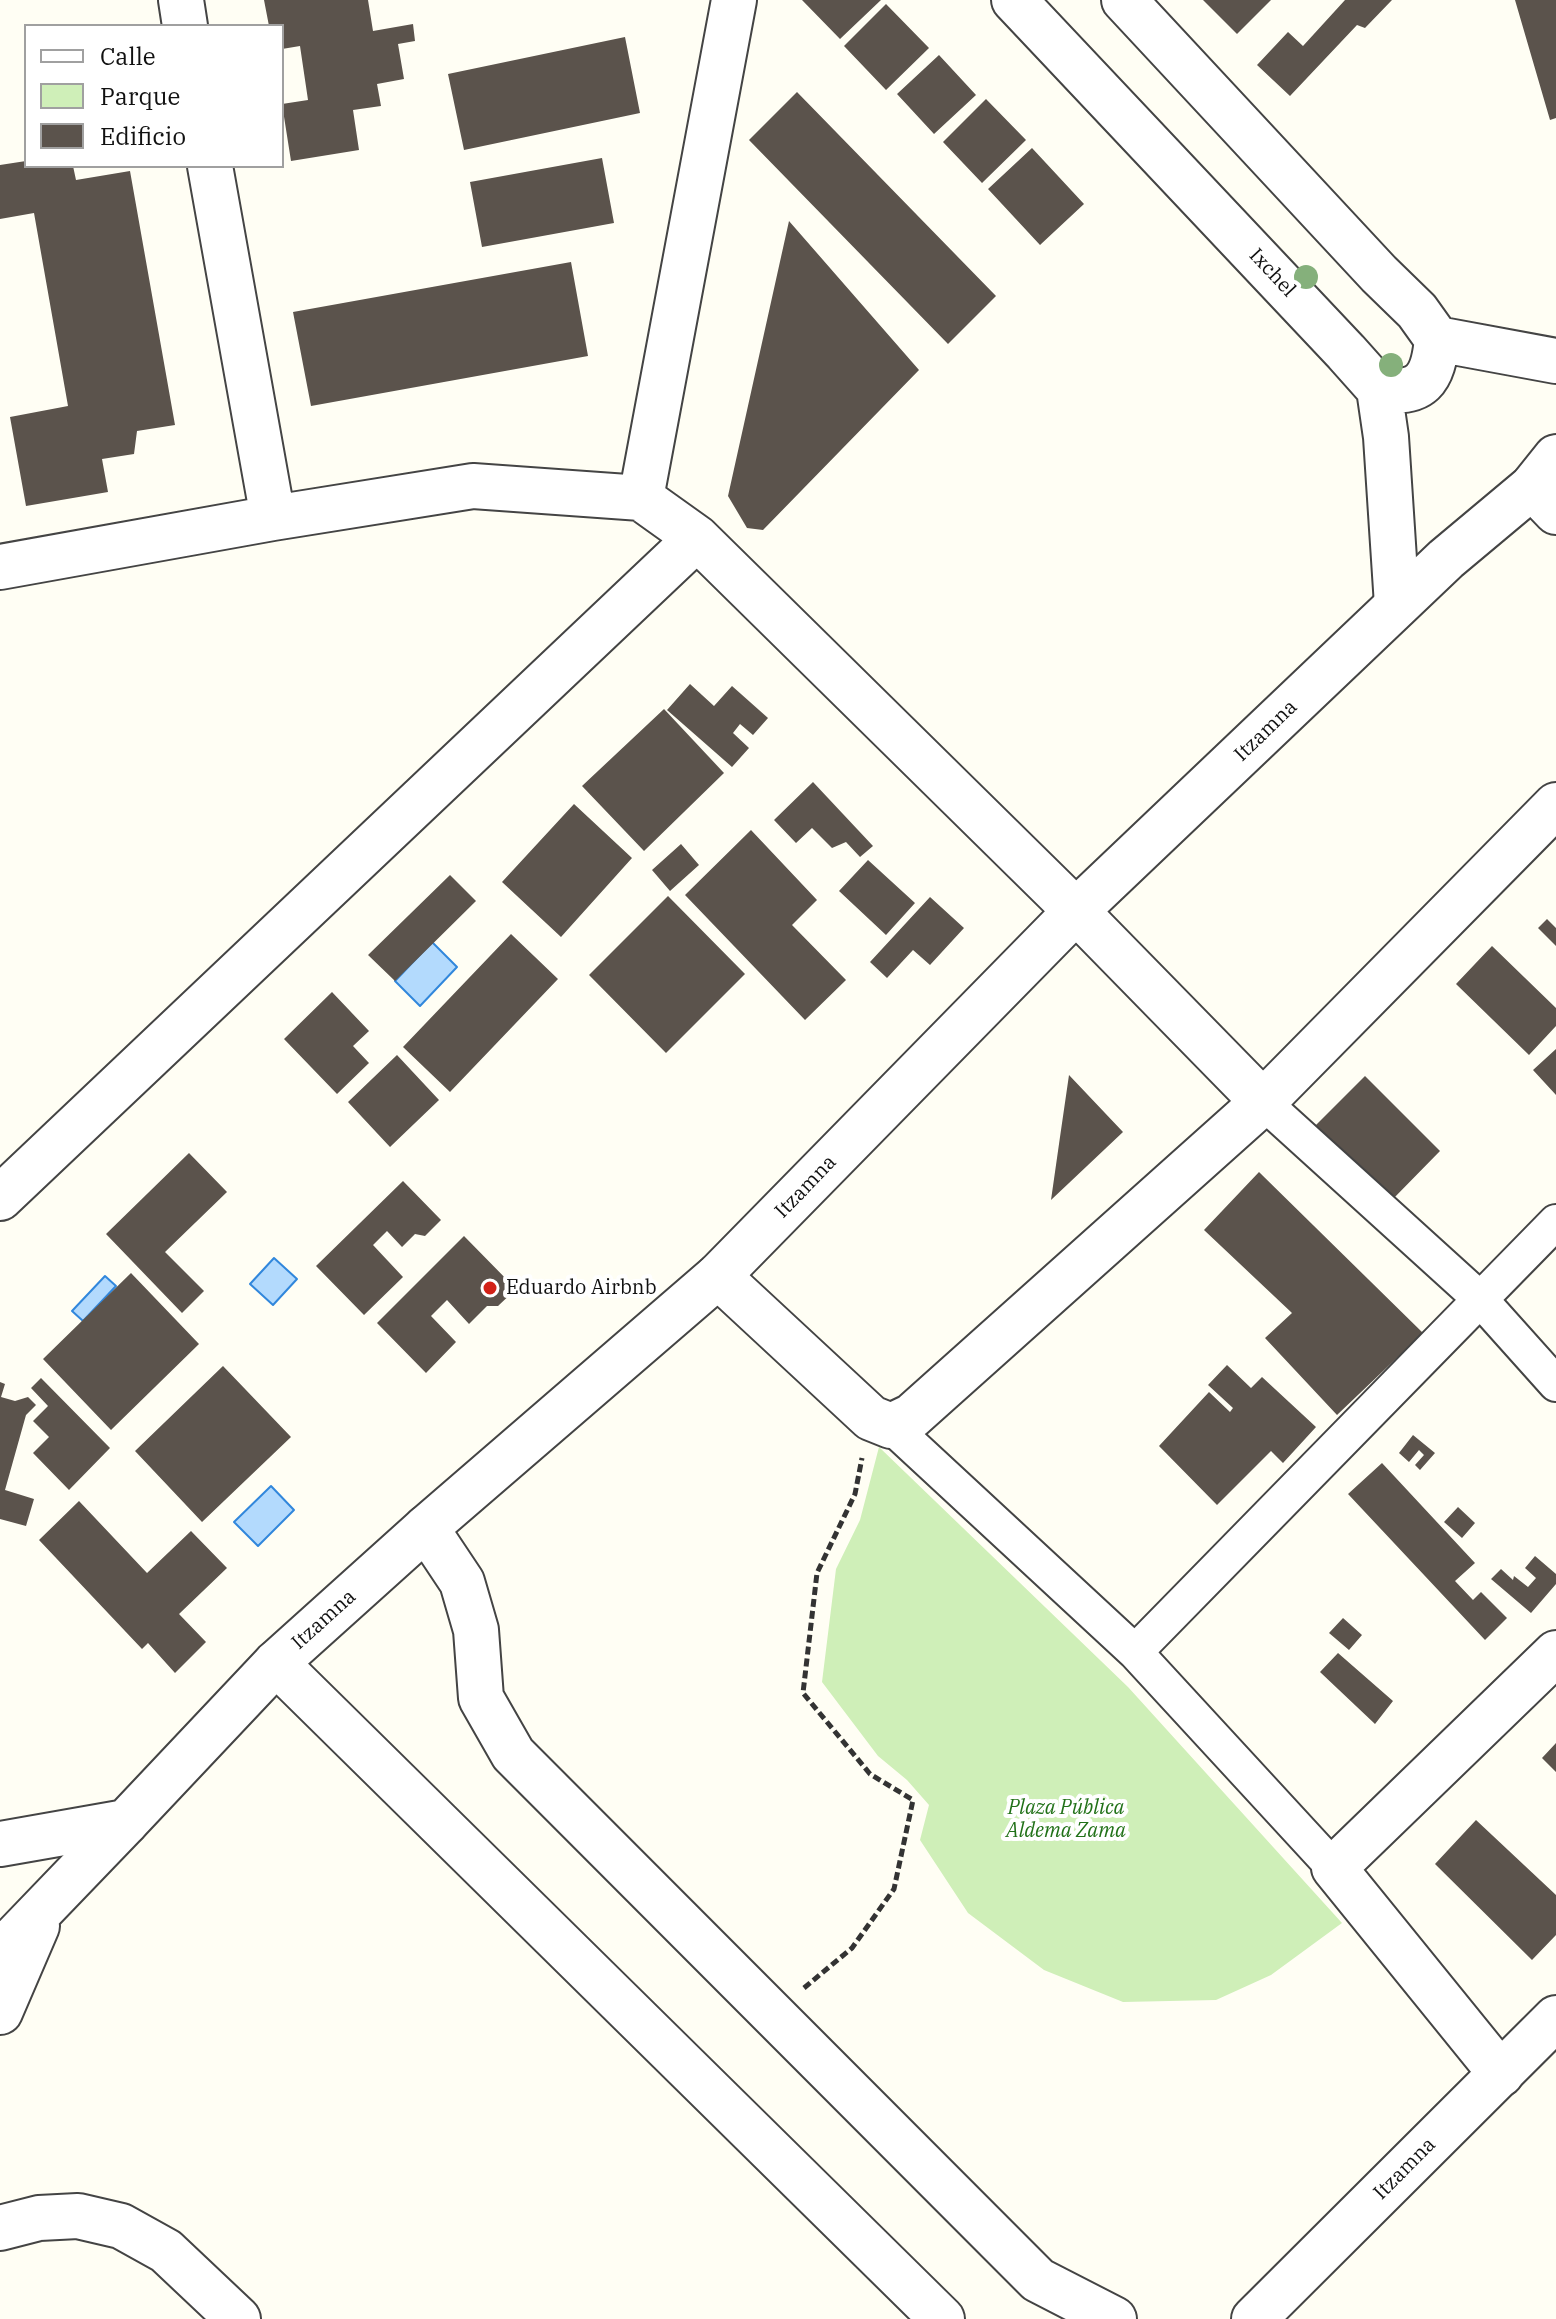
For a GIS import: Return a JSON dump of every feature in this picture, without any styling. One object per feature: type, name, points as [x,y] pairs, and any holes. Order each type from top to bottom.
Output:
[{"type":"street","points":[[181,0],[185,24]]},
{"type":"street","points":[[641,498],[734,0]]},
{"type":"street","name":"Ixchel","points":[[1014,0],[1379,389]]},
{"type":"street","points":[[1124,0],[1417,311],[1437,339],[1434,364],[1426,381],[1402,393],[1379,389],[1386,437],[1397,605]]},
{"type":"street","points":[[210,168],[273,518]]},
{"type":"street","points":[[1437,339],[1556,361]]},
{"type":"street","points":[[0,567],[473,486],[641,498],[697,538],[1076,911],[1263,1102],[1479,1298],[1556,1384]]},
{"type":"street","name":"Itzamna","points":[[0,1953],[276,1663],[426,1528],[718,1276],[1076,911],[1397,605],[1446,559],[1548,486]]},
{"type":"street","points":[[0,1198],[697,538]]},
{"type":"street","points":[[881,1422],[912,1416],[1263,1102],[1556,805]]},
{"type":"street","points":[[1135,1652],[1556,1222]]},
{"type":"street","points":[[718,1276],[1135,1652],[1334,1868],[1501,2074]]},
{"type":"street","points":[[426,1528],[462,1582],[476,1630],[481,1698],[513,1754],[1038,2280],[1114,2319]]},
{"type":"street","points":[[1334,1868],[1556,1653]]},
{"type":"street","points":[[276,1663],[942,2319]]},
{"type":"street","points":[[0,1844],[126,1822]]},
{"type":"street","points":[[0,2012],[45,1906]]},
{"type":"street","name":"Itzamna","points":[[1254,2319],[1556,2018]]},
{"type":"street","points":[[0,2228],[39,2218],[78,2216],[121,2226],[166,2251],[238,2319]]},
{"type":"path","points":[[772,2014],[852,1948],[894,1889],[913,1800],[870,1774],[803,1693],[817,1573],[855,1494],[881,1422]]},
{"type":"green space","name":"Plaza Pública Aldema Zama","points":[[879,1447],[1128,1687],[1342,1923],[1271,1975],[1216,2000],[1123,2002],[1044,1970],[968,1913],[920,1840],[929,1805],[907,1780],[878,1756],[822,1682],[836,1569],[860,1520]]},
{"type":"water","points":[[432,942],[457,967],[420,1006],[395,981]]},
{"type":"water","points":[[274,1258],[297,1279],[273,1305],[250,1284]]},
{"type":"water","points":[[105,1276],[116,1286],[83,1321],[72,1311]]},
{"type":"water","points":[[271,1486],[294,1510],[258,1546],[234,1522]]},
{"type":"building","points":[[264,0],[368,0],[373,31],[413,24],[415,41],[398,44],[404,79],[377,84],[381,106],[353,110],[359,150],[291,161],[284,104],[308,100],[300,46],[284,49],[284,24],[269,24]]},
{"type":"building","points":[[802,0],[881,0],[840,39]]},
{"type":"building","points":[[1203,0],[1271,0],[1237,34]]},
{"type":"building","points":[[1345,0],[1392,0],[1365,28],[1357,25],[1290,96],[1257,65],[1288,32],[1303,46]]},
{"type":"building","points":[[1515,0],[1556,0],[1556,118],[1550,120]]},
{"type":"building","points":[[886,4],[929,48],[886,90],[844,46]]},
{"type":"building","points":[[625,37],[640,113],[464,150],[448,74]]},
{"type":"building","points":[[939,55],[976,95],[934,134],[897,94]]},
{"type":"building","points":[[797,92],[996,296],[948,344],[749,140]]},
{"type":"building","points":[[986,99],[1026,140],[982,183],[943,142]]},
{"type":"building","points":[[1032,148],[1084,204],[1040,245],[988,189]]},
{"type":"building","points":[[602,158],[614,223],[482,247],[470,182]]},
{"type":"building","points":[[24,161],[24,168],[73,168],[76,180],[130,171],[175,425],[137,431],[134,454],[102,459],[108,492],[26,506],[10,417],[68,406],[34,213],[0,219],[0,165]]},
{"type":"building","points":[[789,221],[919,370],[763,530],[747,528],[728,496]]},
{"type":"building","points":[[571,262],[588,356],[311,406],[293,312]]},
{"type":"building","points":[[690,684],[714,706],[732,686],[768,718],[753,735],[740,724],[733,733],[749,748],[732,767],[667,710]]},
{"type":"building","points":[[664,709],[724,773],[644,851],[582,786]]},
{"type":"building","points":[[813,782],[873,846],[860,857],[846,842],[832,848],[812,828],[796,843],[774,820]]},
{"type":"building","points":[[574,804],[632,858],[561,937],[502,882]]},
{"type":"building","points":[[751,830],[817,900],[792,925],[846,980],[805,1020],[685,895]]},
{"type":"building","points":[[681,844],[699,865],[670,891],[652,870]]},
{"type":"building","points":[[868,860],[915,903],[886,935],[839,891]]},
{"type":"building","points":[[450,875],[476,901],[395,981],[368,955]]},
{"type":"building","points":[[668,896],[745,974],[666,1053],[589,975]]},
{"type":"building","points":[[930,897],[964,928],[930,965],[913,950],[887,978],[870,962]]},
{"type":"building","points":[[1547,919],[1556,928],[1556,946],[1538,928]]},
{"type":"building","points":[[511,934],[558,979],[450,1092],[403,1047]]},
{"type":"building","points":[[1492,946],[1556,1008],[1556,1026],[1529,1055],[1456,984]]},
{"type":"building","points":[[332,992],[369,1031],[353,1046],[369,1063],[337,1094],[284,1039]]},
{"type":"building","points":[[1556,1049],[1556,1095],[1533,1070]]},
{"type":"building","points":[[397,1055],[439,1100],[390,1147],[348,1102]]},
{"type":"building","points":[[1069,1075],[1123,1132],[1051,1200],[1060,1137]]},
{"type":"building","points":[[1365,1076],[1440,1151],[1391,1201],[1315,1126]]},
{"type":"building","points":[[189,1153],[227,1192],[165,1252],[204,1291],[182,1313],[106,1234]]},
{"type":"building","points":[[1259,1172],[1423,1333],[1337,1415],[1265,1338],[1292,1313],[1204,1230]]},
{"type":"building","points":[[403,1181],[441,1220],[425,1236],[415,1234],[402,1247],[387,1231],[373,1245],[403,1277],[364,1315],[316,1266]]},
{"type":"building","points":[[464,1236],[516,1289],[498,1306],[487,1306],[469,1324],[447,1300],[431,1316],[456,1342],[426,1373],[377,1323]]},
{"type":"building","points":[[131,1273],[199,1344],[111,1430],[43,1359]]},
{"type":"building","points":[[1227,1365],[1251,1388],[1262,1377],[1316,1427],[1283,1463],[1271,1451],[1217,1505],[1159,1446],[1209,1392],[1230,1412],[1233,1408],[1208,1385]]},
{"type":"building","points":[[223,1366],[291,1437],[202,1522],[135,1451]]},
{"type":"building","points":[[41,1378],[110,1448],[69,1490],[33,1453],[49,1437],[33,1421],[48,1406],[31,1388]]},
{"type":"building","points":[[0,1382],[5,1384],[1,1397],[15,1401],[28,1397],[36,1405],[26,1415],[5,1490],[34,1499],[26,1526],[0,1519]]},
{"type":"building","points":[[1413,1435],[1435,1453],[1420,1470],[1415,1465],[1424,1455],[1419,1450],[1409,1462],[1399,1453]]},
{"type":"building","points":[[1382,1463],[1475,1563],[1455,1581],[1473,1600],[1481,1592],[1507,1618],[1485,1640],[1348,1494]]},
{"type":"building","points":[[79,1501],[147,1573],[191,1531],[227,1568],[179,1614],[206,1642],[175,1673],[148,1643],[142,1649],[39,1540]]},
{"type":"building","points":[[1458,1507],[1475,1523],[1462,1538],[1444,1522]]},
{"type":"building","points":[[1535,1556],[1556,1574],[1556,1584],[1531,1613],[1491,1579],[1501,1569],[1513,1580],[1514,1576],[1528,1587],[1536,1578],[1525,1568]]},
{"type":"building","points":[[1343,1618],[1362,1635],[1349,1650],[1329,1633]]},
{"type":"building","points":[[1338,1653],[1393,1701],[1375,1724],[1320,1672]]},
{"type":"building","points":[[1556,1743],[1556,1772],[1542,1758]]},
{"type":"building","points":[[1476,1820],[1556,1895],[1556,1935],[1532,1960],[1435,1864]]},
{"type":"place","name":"Eduardo Airbnb","points":[[490,1288]]}]
